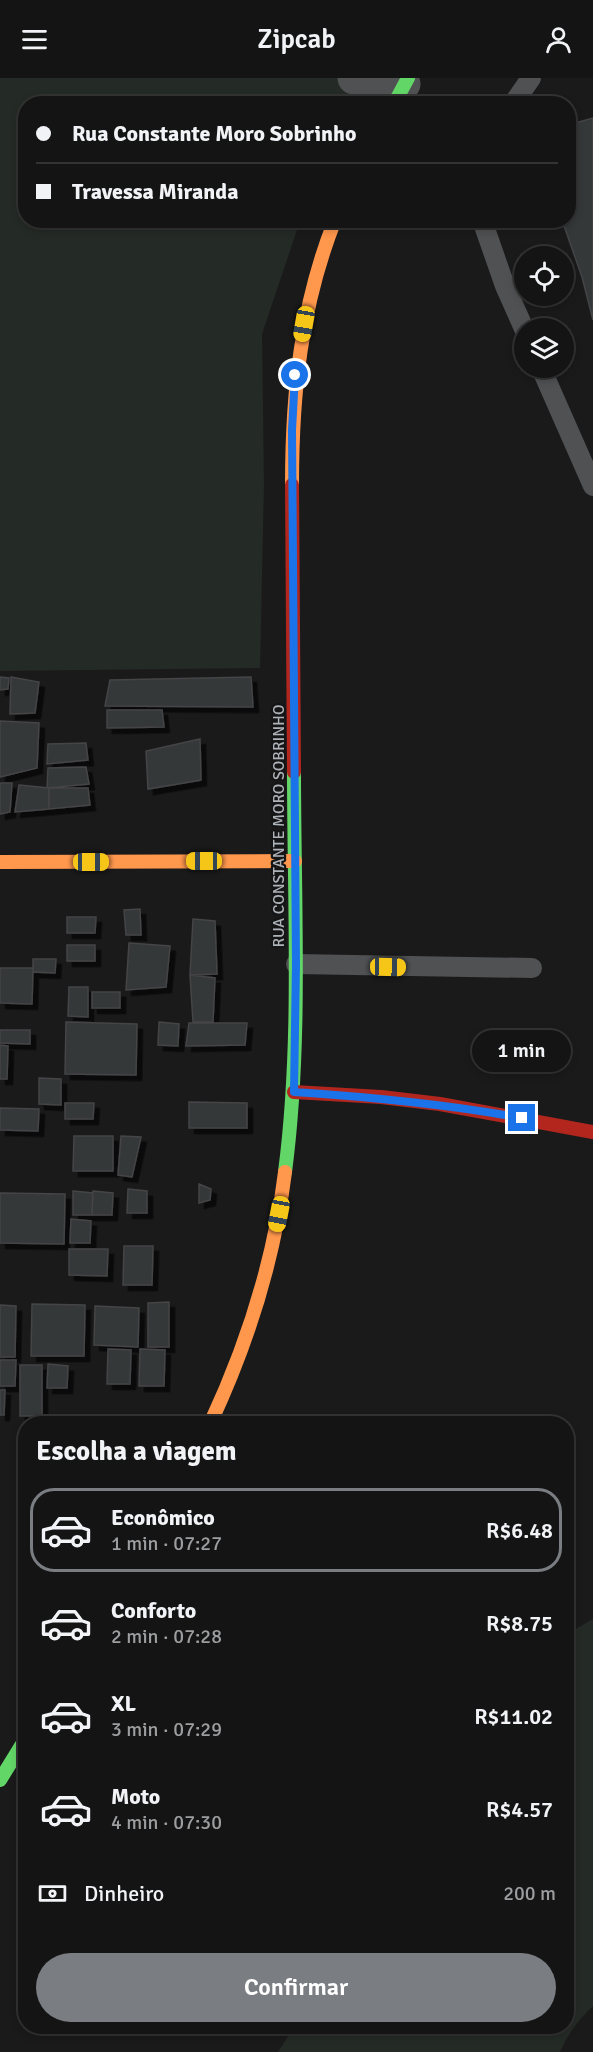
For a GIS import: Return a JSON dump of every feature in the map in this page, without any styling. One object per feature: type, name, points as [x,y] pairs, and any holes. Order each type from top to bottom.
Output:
[{"type":"main road","name":"RUA CONSTANTE MORO SOBRINHO","points":[[214,1416],[234,1371],[255,1314],[272,1248],[282,1196],[294,1092],[296,964],[292,430],[295,375],[304,324],[316,272],[331,228]]},
{"type":"main road","points":[[0,862],[295,861]]},
{"type":"main road","points":[[294,1092],[381,1097],[440,1104],[593,1132]]},
{"type":"main road","points":[[0,1780],[18,1751]]},
{"type":"street","points":[[354,78],[402,89]]},
{"type":"lane","points":[[519,96],[531,78]]},
{"type":"lane","points":[[485,228],[505,286],[519,318]]},
{"type":"lane","points":[[545,378],[593,486]]},
{"type":"lane","points":[[296,964],[532,968]]},
{"type":"shaded area","points":[[0,78],[376,78],[366,96],[18,96],[18,228],[298,228],[262,334],[264,484],[260,668],[0,671]]},
{"type":"shaded area","points":[[593,1619],[593,2006],[574,2027],[574,1630]]},
{"type":"shaded area","points":[[290,2034],[569,2034],[560,2052],[278,2052]]},
{"type":"building","points":[[593,118],[593,320],[574,254],[574,246],[571,246],[565,228],[576,228],[576,123]]},
{"type":"building","points":[[0,677],[9,678],[8,689],[0,690]]},
{"type":"building","points":[[11,677],[39,682],[35,713],[10,714]]},
{"type":"building","points":[[251,677],[253,707],[105,706],[110,680]]},
{"type":"building","points":[[107,710],[162,710],[164,727],[107,728]]},
{"type":"building","points":[[0,721],[39,723],[37,768],[0,777]]},
{"type":"building","points":[[200,739],[201,780],[148,789],[146,751]]},
{"type":"building","points":[[86,743],[88,760],[47,764],[48,744]]},
{"type":"building","points":[[86,767],[89,784],[47,788],[48,768]]},
{"type":"building","points":[[0,783],[12,783],[10,812],[0,814]]},
{"type":"building","points":[[19,785],[49,788],[49,809],[15,812]]},
{"type":"building","points":[[49,788],[88,788],[90,805],[49,809]]},
{"type":"building","points":[[140,909],[141,935],[126,935],[124,910]]},
{"type":"building","points":[[67,917],[96,917],[95,933],[67,933]]},
{"type":"building","points":[[193,919],[215,921],[217,974],[190,975]]},
{"type":"building","points":[[129,943],[170,946],[166,987],[126,990]]},
{"type":"building","points":[[67,945],[95,945],[95,961],[67,961]]},
{"type":"building","points":[[33,959],[56,959],[55,973],[33,972]]},
{"type":"building","points":[[0,968],[33,968],[32,1004],[0,1003]]},
{"type":"building","points":[[190,975],[215,978],[213,1022],[193,1022]]},
{"type":"building","points":[[69,987],[88,987],[88,1017],[68,1016]]},
{"type":"building","points":[[92,992],[120,992],[120,1008],[92,1008]]},
{"type":"building","points":[[66,1022],[137,1024],[136,1075],[65,1074]]},
{"type":"building","points":[[159,1022],[179,1024],[178,1046],[158,1045]]},
{"type":"building","points":[[189,1023],[247,1023],[245,1045],[186,1046]]},
{"type":"building","points":[[0,1030],[30,1030],[30,1044],[0,1043]]},
{"type":"building","points":[[0,1045],[8,1046],[7,1079],[0,1079]]},
{"type":"building","points":[[39,1078],[61,1079],[61,1105],[39,1104]]},
{"type":"building","points":[[189,1102],[247,1103],[247,1128],[189,1128]]},
{"type":"building","points":[[65,1103],[94,1103],[93,1119],[65,1119]]},
{"type":"building","points":[[0,1108],[39,1109],[38,1131],[0,1130]]},
{"type":"building","points":[[74,1136],[113,1136],[113,1171],[73,1171]]},
{"type":"building","points":[[121,1136],[141,1137],[132,1177],[118,1175]]},
{"type":"building","points":[[199,1184],[211,1189],[210,1200],[199,1203]]},
{"type":"building","points":[[128,1189],[147,1191],[147,1213],[127,1213]]},
{"type":"building","points":[[73,1191],[93,1193],[92,1215],[73,1215]]},
{"type":"building","points":[[93,1191],[113,1193],[112,1215],[92,1215]]},
{"type":"building","points":[[0,1193],[65,1194],[64,1244],[0,1243]]},
{"type":"building","points":[[71,1219],[91,1221],[90,1243],[70,1243]]},
{"type":"building","points":[[124,1246],[153,1246],[152,1285],[123,1285]]},
{"type":"building","points":[[69,1249],[108,1249],[107,1276],[69,1275]]},
{"type":"building","points":[[169,1302],[169,1347],[148,1347],[148,1303]]},
{"type":"building","points":[[32,1304],[85,1305],[84,1356],[31,1356]]},
{"type":"building","points":[[0,1305],[16,1306],[15,1357],[0,1357]]},
{"type":"building","points":[[95,1306],[139,1308],[138,1347],[94,1345]]},
{"type":"building","points":[[108,1349],[131,1350],[130,1384],[107,1384]]},
{"type":"building","points":[[140,1349],[165,1350],[164,1386],[139,1386]]},
{"type":"building","points":[[0,1360],[16,1360],[15,1386],[0,1386]]},
{"type":"building","points":[[48,1364],[68,1366],[67,1388],[47,1388]]},
{"type":"building","points":[[20,1365],[42,1365],[42,1416],[20,1416]]},
{"type":"building","points":[[0,1390],[5,1390],[4,1415],[0,1415]]},
{"type":"traffic: fast","points":[[398,96],[408,78]]},
{"type":"traffic: fast","points":[[285,1172],[294,1073],[296,922],[294,772]]},
{"type":"traffic: fast","points":[[0,1780],[18,1751]]},
{"type":"traffic: slow","points":[[292,485],[294,417],[306,317],[323,252],[332,228]]},
{"type":"traffic: slow","points":[[0,862],[295,861]]},
{"type":"traffic: slow","points":[[214,1416],[248,1332],[258,1301],[274,1238],[285,1172]]},
{"type":"traffic: jam","points":[[292,485],[294,772]]},
{"type":"traffic: jam","points":[[294,1092],[381,1097],[440,1104],[593,1132]]},
{"type":"route","points":[[295,375],[292,430],[296,964],[294,1092],[381,1097],[522,1118]]}]
